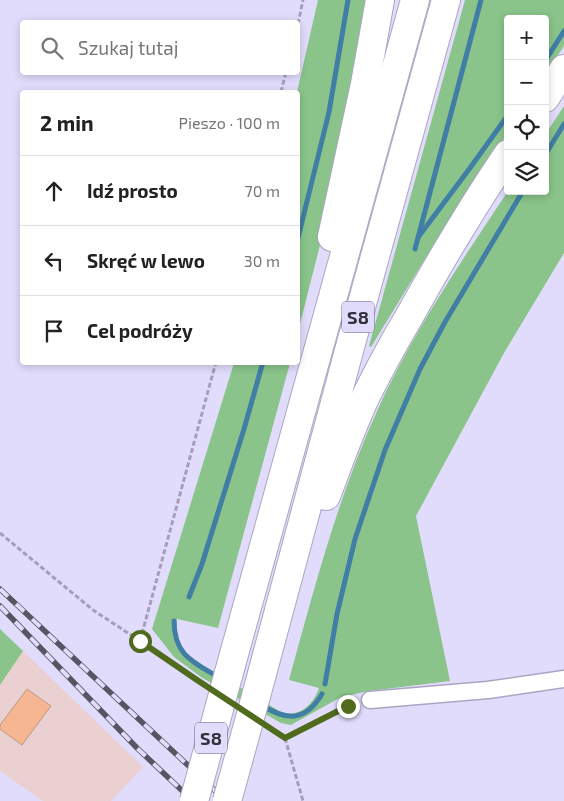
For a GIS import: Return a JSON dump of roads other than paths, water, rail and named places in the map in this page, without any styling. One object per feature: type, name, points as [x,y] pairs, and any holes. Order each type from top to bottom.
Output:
[{"type":"highway","points":[[286,464],[304,368],[365,84],[380,0]]},
{"type":"highway","name":"S8","points":[[194,801],[216,681],[286,464],[415,0]]},
{"type":"highway","name":"S8","points":[[227,801],[446,0]]},
{"type":"highway","points":[[549,92],[564,69]]},
{"type":"highway","points":[[273,634],[351,429],[367,394],[436,267],[504,160]]},
{"type":"street","points":[[370,700],[488,690],[564,679]]},
{"type":"waterway","points":[[300,230],[329,112],[348,0]]},
{"type":"waterway","points":[[415,249],[481,0]]},
{"type":"waterway","points":[[546,60],[564,31]]},
{"type":"waterway","points":[[419,236],[504,121]]},
{"type":"waterway","points":[[548,150],[564,124]]},
{"type":"waterway","points":[[325,684],[337,614],[355,539],[385,450],[420,369],[445,322],[521,195]]},
{"type":"waterway","points":[[189,597],[202,564],[262,365]]},
{"type":"waterway","points":[[174,621],[177,642],[181,650],[193,662],[218,677]]},
{"type":"waterway","points":[[261,705],[279,714],[295,716],[309,710],[322,694]]},
{"type":"railway","points":[[0,589],[226,801]]},
{"type":"railway","points":[[0,606],[137,748],[193,801]]}]
